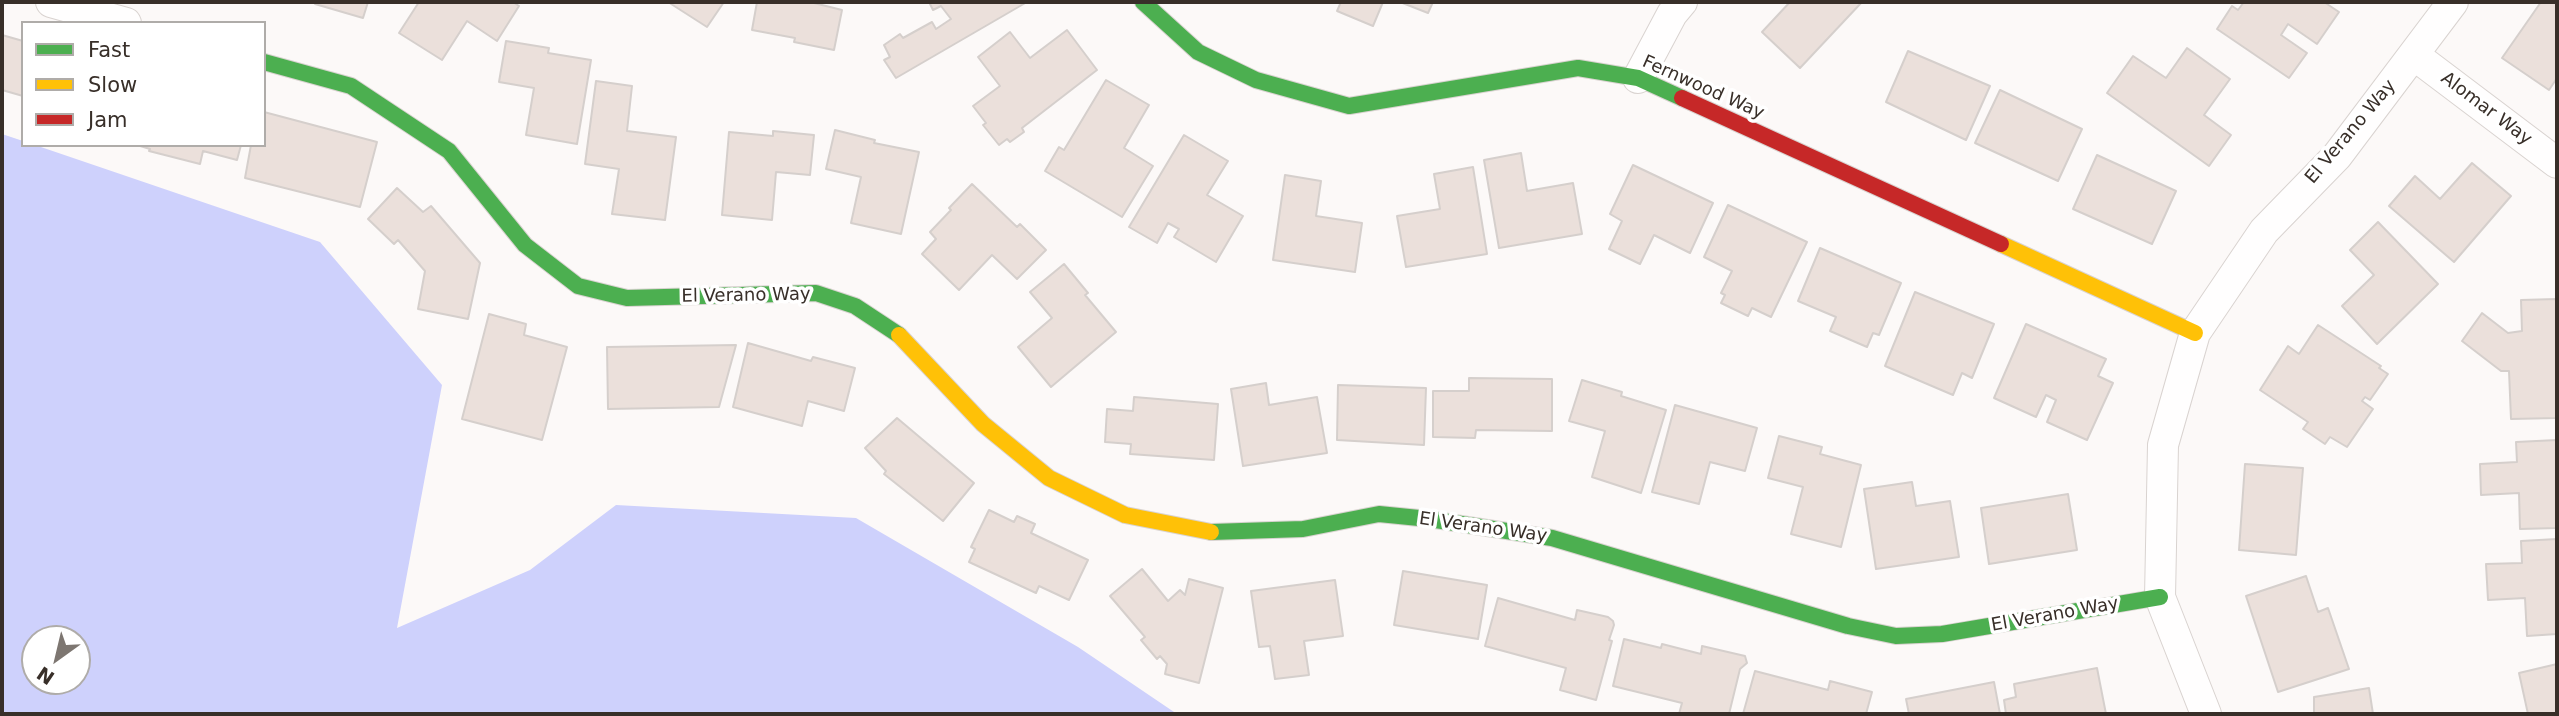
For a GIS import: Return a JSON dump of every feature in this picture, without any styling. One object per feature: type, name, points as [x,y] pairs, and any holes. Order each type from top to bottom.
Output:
[{"type":"street","points":[[51,2],[118,21]]},
{"type":"street","name":"Fernwood Way","points":[[1143,2],[1198,52],[1256,80],[1349,106],[1578,68],[1638,78],[2195,333]]},
{"type":"street","points":[[1638,78],[1672,13],[1682,2]]},
{"type":"street","name":"El Verano Way","points":[[266,63],[351,86],[449,151],[526,245],[578,286],[627,298],[816,293],[855,306],[895,331],[983,424],[1049,478],[1125,515],[1214,533],[1303,528],[1379,514],[1552,538],[1847,626],[1896,636],[1942,634],[2161,597],[2163,445],[2195,333],[2264,232],[2336,156],[2453,2]]},
{"type":"street","name":"Alomar Way","points":[[2414,55],[2557,163]]},
{"type":"street","points":[[2161,597],[2206,714]]},
{"type":"shaded area","points":[[2,134],[21,140],[21,147],[41,147],[320,242],[442,385],[397,628],[530,570],[616,505],[856,518],[1078,647],[1177,714],[2,714]]},
{"type":"building","points":[[315,2],[368,2],[363,18]]},
{"type":"building","points":[[419,2],[513,2],[519,6],[497,41],[467,21],[442,60],[399,33]]},
{"type":"building","points":[[668,2],[724,2],[707,27]]},
{"type":"building","points":[[757,2],[810,2],[842,10],[834,50],[794,42],[795,38],[752,30]]},
{"type":"building","points":[[929,2],[1027,2],[896,78],[884,60],[890,57],[884,45],[900,34],[903,38],[932,22],[936,29],[951,19],[941,6],[933,10]]},
{"type":"building","points":[[1341,2],[1383,2],[1373,26],[1337,11]]},
{"type":"building","points":[[1400,2],[1433,2],[1428,13]]},
{"type":"building","points":[[1790,2],[1862,2],[1800,68],[1762,32]]},
{"type":"building","points":[[2244,2],[2324,2],[2339,12],[2317,44],[2288,24],[2281,35],[2307,53],[2289,78],[2217,29],[2232,6],[2238,10]]},
{"type":"building","points":[[2541,2],[2557,2],[2557,78],[2549,90],[2502,58]]},
{"type":"building","points":[[1067,30],[1097,70],[1022,128],[1024,132],[1010,142],[1007,139],[999,145],[983,125],[986,123],[973,106],[1000,86],[978,57],[1010,32],[1030,58]]},
{"type":"building","points":[[2,35],[21,40],[21,95],[2,90]]},
{"type":"building","points":[[506,41],[549,48],[548,53],[591,60],[577,144],[526,135],[534,88],[499,82]]},
{"type":"building","points":[[2187,48],[2230,79],[2204,115],[2231,135],[2209,166],[2107,93],[2133,56],[2166,78]]},
{"type":"building","points":[[1908,51],[1990,86],[1966,140],[1886,102]]},
{"type":"building","points":[[1106,80],[1149,105],[1124,148],[1153,166],[1122,217],[1045,171],[1059,147],[1064,150]]},
{"type":"building","points":[[596,81],[632,86],[627,131],[676,137],[665,220],[612,214],[619,169],[585,164]]},
{"type":"building","points":[[2000,90],[2082,129],[2058,181],[1975,143]]},
{"type":"building","points":[[266,113],[377,142],[360,207],[245,178],[251,147],[266,147]]},
{"type":"building","points":[[835,130],[875,140],[874,143],[919,152],[901,234],[851,223],[861,177],[826,169]]},
{"type":"building","points":[[773,131],[814,135],[810,175],[776,172],[772,220],[722,215],[729,132],[773,136]]},
{"type":"building","points":[[1184,135],[1228,161],[1207,195],[1243,216],[1216,262],[1174,237],[1179,229],[1168,223],[1157,243],[1129,227]]},
{"type":"building","points":[[144,147],[240,147],[237,160],[203,151],[200,164],[149,151],[150,149]]},
{"type":"building","points":[[1521,153],[1527,191],[1573,183],[1582,234],[1499,248],[1484,160]]},
{"type":"building","points":[[2097,155],[2176,191],[2152,244],[2073,209]]},
{"type":"building","points":[[2472,163],[2511,196],[2454,262],[2389,206],[2415,176],[2440,199]]},
{"type":"building","points":[[1633,165],[1713,203],[1690,253],[1654,235],[1640,264],[1609,249],[1622,221],[1610,214]]},
{"type":"building","points":[[1473,167],[1487,254],[1406,267],[1397,216],[1440,209],[1434,174]]},
{"type":"building","points":[[1285,175],[1321,181],[1316,216],[1362,223],[1355,272],[1273,260]]},
{"type":"building","points":[[972,184],[1017,227],[1020,224],[1046,250],[1017,279],[992,255],[959,290],[922,254],[936,239],[930,232]]},
{"type":"building","points":[[397,188],[423,212],[431,206],[480,263],[468,319],[418,309],[425,271],[398,240],[394,244],[368,219]]},
{"type":"building","points":[[1728,205],[1807,242],[1771,317],[1752,308],[1748,316],[1721,303],[1725,295],[1721,293],[1732,271],[1704,257]]},
{"type":"building","points":[[2378,222],[2438,284],[2377,344],[2342,306],[2374,275],[2350,250]]},
{"type":"building","points":[[1820,248],[1901,283],[1879,335],[1873,333],[1867,347],[1830,331],[1836,317],[1798,301]]},
{"type":"building","points":[[1064,264],[1088,293],[1085,295],[1116,332],[1051,387],[1018,347],[1052,318],[1030,292]]},
{"type":"building","points":[[1915,292],[1994,324],[1972,378],[1962,373],[1953,395],[1885,366]]},
{"type":"building","points":[[2557,299],[2557,418],[2511,419],[2509,371],[2501,371],[2462,341],[2482,313],[2508,333],[2522,331],[2521,300]]},
{"type":"building","points":[[489,314],[526,324],[524,335],[567,347],[542,440],[462,419]]},
{"type":"building","points":[[2026,324],[2106,359],[2098,376],[2113,383],[2087,440],[2047,422],[2056,400],[2046,395],[2036,417],[1994,398]]},
{"type":"building","points":[[2318,325],[2381,366],[2379,368],[2388,374],[2370,400],[2365,397],[2362,401],[2373,409],[2347,447],[2330,437],[2325,444],[2303,429],[2308,422],[2260,390],[2288,346],[2299,354]]},
{"type":"building","points":[[748,343],[811,361],[813,357],[855,368],[844,411],[808,401],[802,426],[733,407]]},
{"type":"building","points":[[736,345],[719,407],[608,409],[607,347]]},
{"type":"building","points":[[1469,378],[1552,379],[1552,431],[1476,430],[1475,438],[1433,437],[1433,391],[1469,391]]},
{"type":"building","points":[[1582,380],[1622,392],[1621,396],[1666,410],[1641,493],[1592,477],[1605,431],[1569,421]]},
{"type":"building","points":[[1266,383],[1269,405],[1317,397],[1327,453],[1243,466],[1231,389]]},
{"type":"building","points":[[1338,385],[1426,388],[1424,445],[1337,440]]},
{"type":"building","points":[[1134,397],[1218,404],[1214,460],[1130,454],[1131,444],[1105,442],[1107,409],[1133,411]]},
{"type":"building","points":[[1675,405],[1757,428],[1745,471],[1710,462],[1699,504],[1652,492]]},
{"type":"building","points":[[897,418],[974,483],[943,521],[884,474],[886,471],[865,448]]},
{"type":"building","points":[[1779,436],[1822,447],[1820,454],[1861,465],[1841,547],[1791,534],[1803,487],[1768,478]]},
{"type":"building","points":[[2557,440],[2557,528],[2520,529],[2519,493],[2481,495],[2480,464],[2517,462],[2516,442]]},
{"type":"building","points":[[2245,464],[2303,468],[2296,555],[2239,550]]},
{"type":"building","points":[[1912,482],[1916,506],[1950,501],[1959,557],[1876,569],[1864,489]]},
{"type":"building","points":[[2068,494],[2077,550],[1989,564],[1981,508]]},
{"type":"building","points":[[989,510],[1014,522],[1017,516],[1035,524],[1031,533],[1088,560],[1069,600],[1039,586],[1036,593],[969,562],[975,549],[971,547]]},
{"type":"building","points":[[2557,539],[2557,634],[2527,636],[2525,598],[2488,600],[2486,564],[2522,563],[2521,541]]},
{"type":"building","points":[[1142,569],[1168,601],[1180,590],[1185,595],[1189,579],[1223,588],[1199,683],[1165,674],[1167,664],[1160,656],[1157,659],[1141,640],[1145,637],[1110,596]]},
{"type":"building","points":[[1403,571],[1487,585],[1478,639],[1394,625]]},
{"type":"building","points":[[2306,576],[2318,612],[2328,608],[2349,669],[2278,692],[2246,596]]},
{"type":"building","points":[[1335,580],[1343,636],[1304,641],[1309,675],[1275,679],[1270,646],[1259,647],[1251,591]]},
{"type":"building","points":[[1498,598],[1575,620],[1577,610],[1608,617],[1613,621],[1609,640],[1612,641],[1596,700],[1560,690],[1566,668],[1485,646]]},
{"type":"building","points":[[1624,639],[1661,648],[1662,644],[1701,654],[1702,646],[1745,656],[1747,663],[1740,669],[1729,714],[1679,714],[1682,703],[1613,686]]},
{"type":"building","points":[[2557,664],[2557,714],[2528,714],[2519,673]]},
{"type":"building","points":[[2097,668],[2106,714],[2006,714],[2004,700],[2016,697],[2014,684]]},
{"type":"building","points":[[1755,671],[1828,690],[1830,681],[1872,692],[1866,714],[1743,714]]},
{"type":"building","points":[[1994,682],[2000,714],[1909,714],[1906,699]]},
{"type":"building","points":[[2369,688],[2373,714],[2314,714],[2314,697]]},
{"type":"traffic: fast","points":[[1143,2],[1198,52],[1256,80],[1349,106],[1578,68],[1638,78],[1682,98]]},
{"type":"traffic: fast","points":[[266,63],[351,86],[449,151],[525,245],[578,286],[627,298],[816,293],[855,306],[899,335]]},
{"type":"traffic: fast","points":[[1211,532],[1303,529],[1379,514],[1429,519],[1552,538],[1848,626],[1896,636],[1942,634],[2160,597]]},
{"type":"traffic: slow","points":[[2001,244],[2195,333]]},
{"type":"traffic: slow","points":[[899,335],[983,424],[1049,478],[1125,515],[1211,532]]},
{"type":"traffic: jam","points":[[1682,98],[2001,244]]}]
